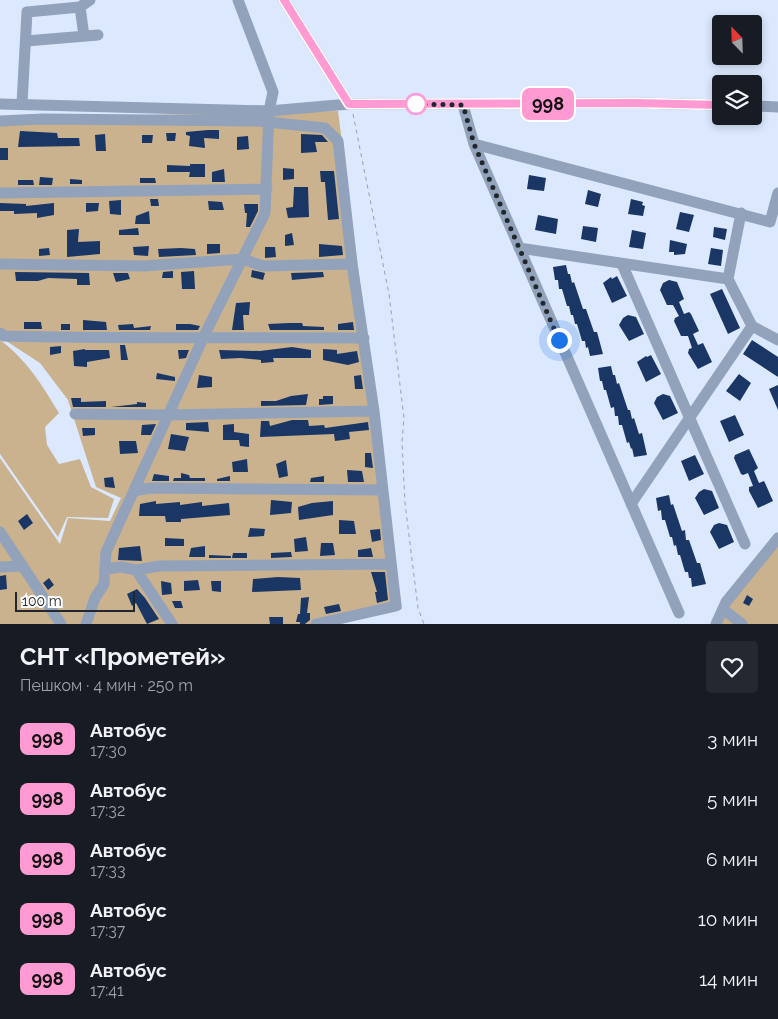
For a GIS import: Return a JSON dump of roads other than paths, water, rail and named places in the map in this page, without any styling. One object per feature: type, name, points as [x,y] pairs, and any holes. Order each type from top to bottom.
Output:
[{"type":"street","points":[[22,104],[28,12],[80,7],[90,0]]},
{"type":"street","points":[[86,624],[95,598],[104,584],[106,552],[204,336],[265,213],[269,111],[273,92],[238,0]]},
{"type":"street","points":[[284,0],[349,104]]},
{"type":"street","points":[[80,7],[84,36]]},
{"type":"street","points":[[26,41],[98,35]]},
{"type":"street","points":[[0,104],[269,111],[349,104],[635,103],[712,105]]},
{"type":"street","points":[[463,105],[474,144],[679,613]]},
{"type":"street","points":[[762,106],[778,107]]},
{"type":"street","points":[[0,121],[43,119],[258,121],[326,128],[338,141],[352,264],[374,411],[396,606],[316,624]]},
{"type":"street","points":[[474,144],[770,222],[778,193]]},
{"type":"street","points":[[0,192],[267,189]]},
{"type":"street","points":[[740,213],[728,279],[752,326],[778,340]]},
{"type":"street","points":[[519,248],[728,279]]},
{"type":"street","points":[[0,264],[144,266],[243,259],[263,266],[352,264]]},
{"type":"street","points":[[622,264],[745,544]]},
{"type":"street","points":[[631,504],[752,326]]},
{"type":"street","points":[[0,333],[4,336],[106,339],[204,336],[364,338]]},
{"type":"street","points":[[75,414],[168,415],[374,411]]},
{"type":"street","points":[[134,490],[150,488],[383,490]]},
{"type":"street","points":[[0,532],[61,624]]},
{"type":"street","points":[[716,624],[726,602],[776,544]]},
{"type":"street","points":[[106,568],[121,567],[136,570],[159,566],[390,564]]},
{"type":"street","points":[[0,568],[23,566]]},
{"type":"street","points":[[136,570],[172,624]]},
{"type":"street","points":[[723,609],[742,624]]}]
